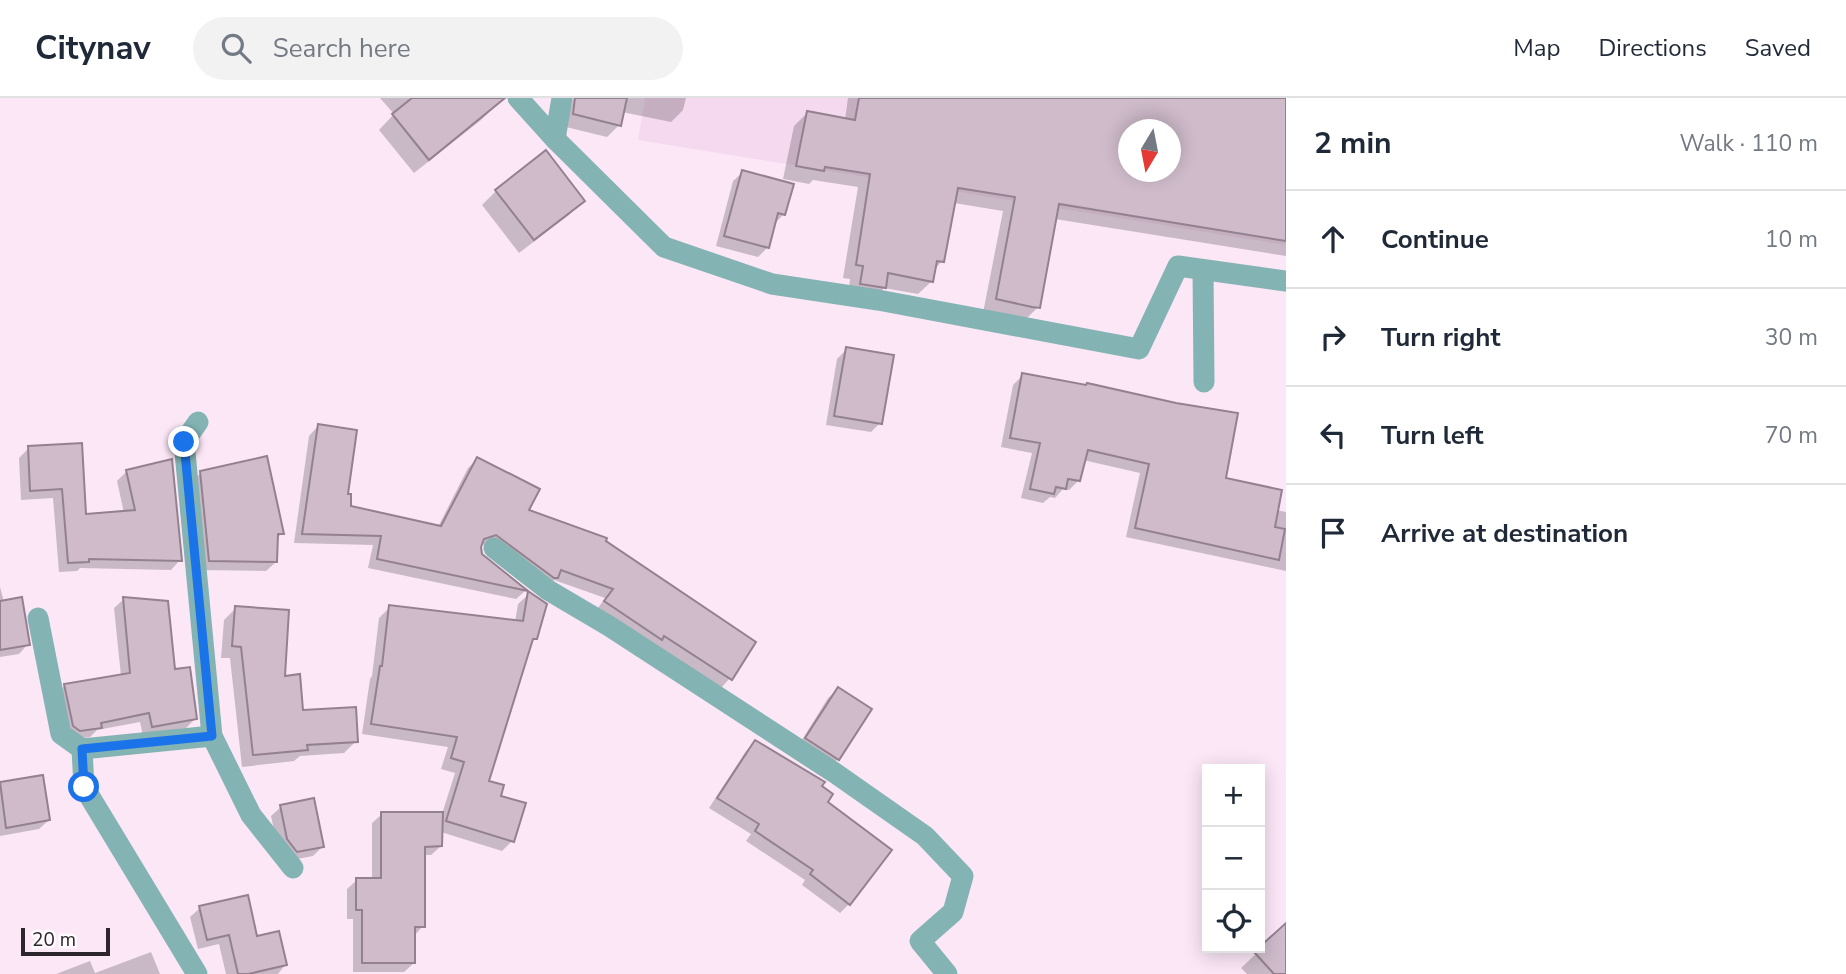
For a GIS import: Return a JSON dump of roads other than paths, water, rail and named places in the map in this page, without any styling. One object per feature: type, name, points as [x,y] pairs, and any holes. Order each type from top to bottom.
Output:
[{"type":"street","points":[[518,98],[555,139],[664,247],[772,284],[878,300],[1139,349],[1178,266],[1286,281]]},
{"type":"street","points":[[555,139],[562,98]]},
{"type":"street","points":[[1203,270],[1204,382]]},
{"type":"street","points":[[198,422],[184,442],[212,736],[251,815],[293,868]]},
{"type":"street","points":[[494,548],[548,590],[609,626],[824,766],[925,836],[963,876],[953,912],[920,941],[947,974]]},
{"type":"street","points":[[38,618],[61,734],[82,749],[212,736]]},
{"type":"street","points":[[82,749],[84,787],[197,974]]}]
